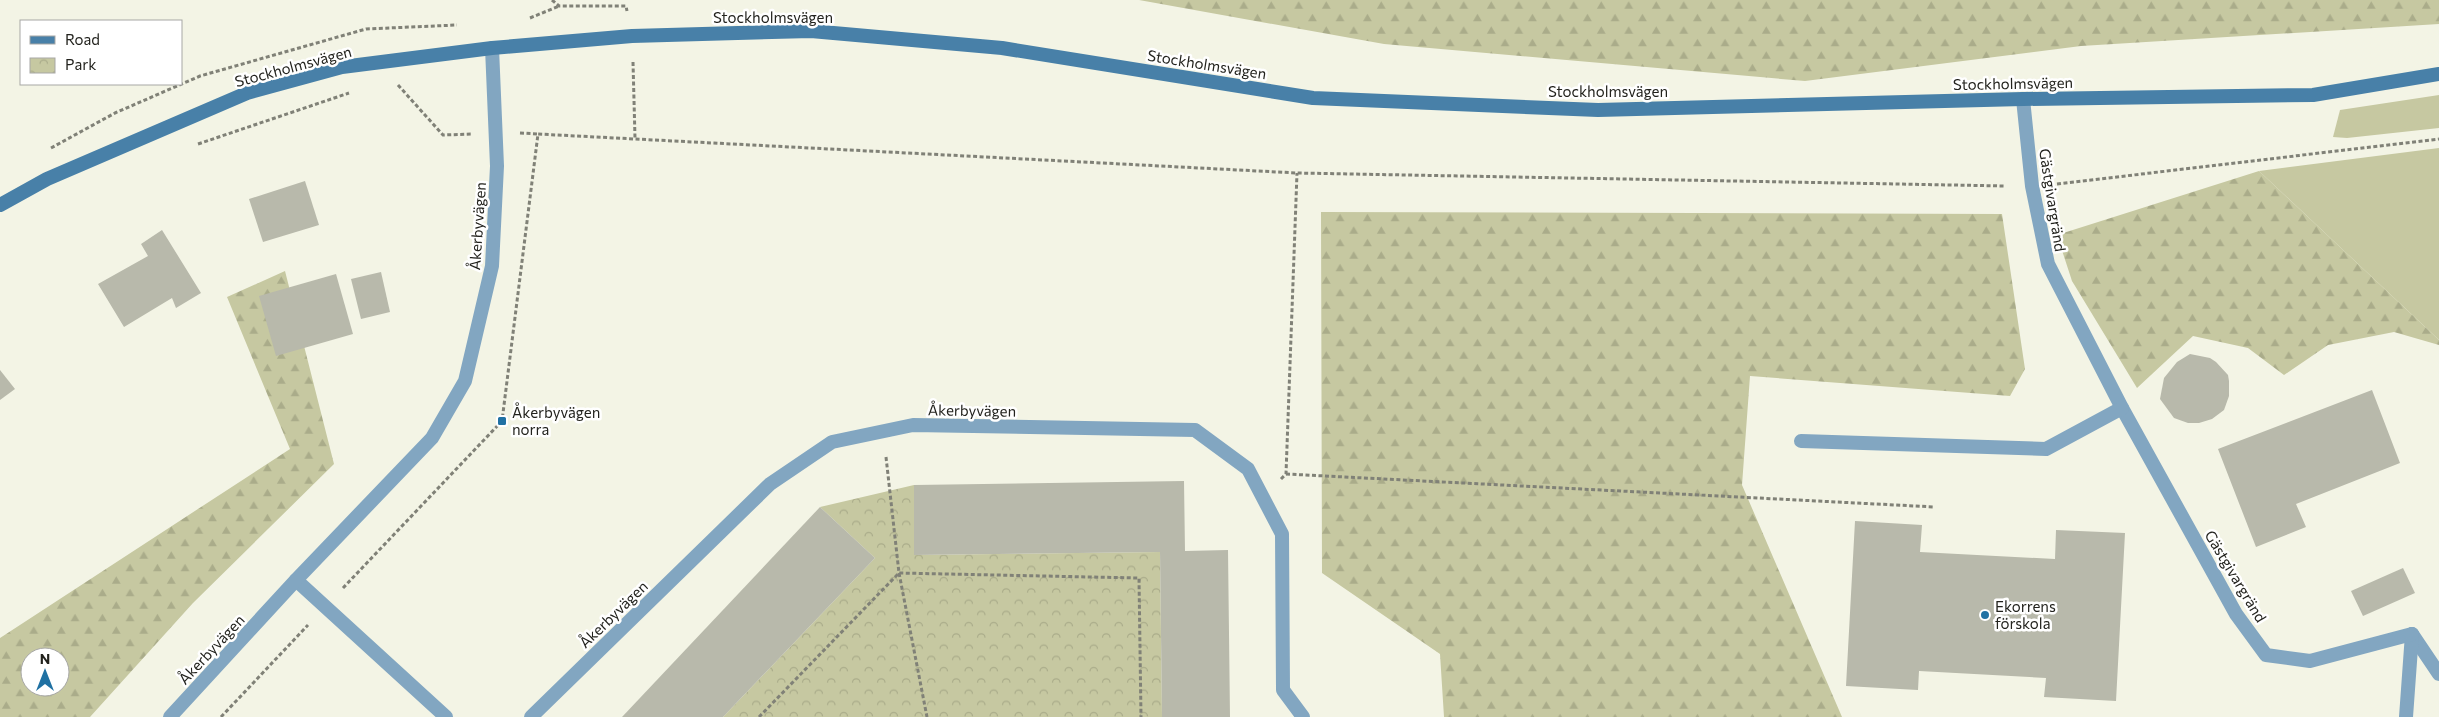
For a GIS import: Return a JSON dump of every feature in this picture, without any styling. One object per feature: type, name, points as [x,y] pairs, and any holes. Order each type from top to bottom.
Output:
[{"type":"main road","name":"Stockholmsvägen","points":[[0,205],[48,179],[247,93],[342,67],[492,48],[632,36],[811,31],[1002,48],[1314,98],[1598,110],[2023,99],[2313,95],[2439,74]]},
{"type":"street","name":"Åkerbyvägen","points":[[170,717],[296,580],[432,438],[465,381],[492,266],[497,166],[492,48]]},
{"type":"street","name":"Gästgivargränd","points":[[2023,99],[2032,186],[2048,264],[2122,408],[2236,614],[2266,655],[2310,661],[2412,634]]},
{"type":"street","points":[[1801,441],[2046,449],[2122,408]]},
{"type":"street","name":"Åkerbyvägen","points":[[530,717],[770,484],[832,442],[913,425],[1194,430],[1248,469],[1282,534],[1283,690],[1303,717]]},
{"type":"street","points":[[296,580],[446,717]]},
{"type":"street","points":[[2412,634],[2439,674]]},
{"type":"street","points":[[2406,717],[2412,634]]},
{"type":"path","points":[[393,79],[443,135],[538,134]]},
{"type":"path","points":[[196,144],[355,91]]},
{"type":"path","points":[[580,136],[1297,173],[2032,186],[2439,139]]},
{"type":"path","points":[[1262,496],[1286,474],[1297,173]]},
{"type":"path","points":[[883,432],[898,572],[927,717]]},
{"type":"path","points":[[1286,474],[1935,507]]},
{"type":"path","points":[[759,717],[898,572],[1139,578],[1141,717]]},
{"type":"green space","points":[[1139,0],[2439,0],[2439,24],[2081,46],[1805,81],[1384,44]]},
{"type":"green space","points":[[2439,95],[2439,128],[2347,138],[2333,137],[2340,110]]},
{"type":"green space","points":[[2439,148],[2439,340],[2259,171]]},
{"type":"green space","points":[[2259,171],[2439,340],[2439,345],[2394,332],[2328,345],[2284,375],[2248,348],[2193,336],[2137,388],[2072,281],[2057,235]]},
{"type":"green space","points":[[1321,212],[2002,214],[2025,369],[2010,396],[1750,376],[1742,485],[1842,717],[1444,717],[1440,654],[1322,573]]},
{"type":"green space","points":[[285,271],[334,464],[193,603],[90,717],[0,717],[0,638],[290,449],[227,297]]},
{"type":"green space","points":[[914,485],[915,555],[1160,552],[1162,717],[723,717],[875,558],[820,507]]},
{"type":"building","points":[[305,181],[319,225],[263,242],[249,199]]},
{"type":"building","points":[[162,230],[201,293],[176,308],[172,298],[124,327],[98,284],[148,256],[141,244]]},
{"type":"building","points":[[381,272],[390,312],[361,319],[351,279]]},
{"type":"building","points":[[336,274],[353,334],[276,356],[259,296]]},
{"type":"building","points":[[2190,354],[2210,358],[2216,362],[2228,375],[2229,381],[2229,396],[2224,410],[2212,419],[2199,423],[2188,423],[2174,418],[2160,399],[2164,378],[2177,362]]},
{"type":"building","points":[[0,370],[15,389],[0,400]]},
{"type":"building","points":[[2372,390],[2400,463],[2296,504],[2306,527],[2256,547],[2218,449]]},
{"type":"building","points":[[1184,481],[1185,551],[1228,550],[1230,717],[1162,717],[1160,552],[914,555],[914,485]]},
{"type":"building","points":[[820,507],[875,558],[723,717],[622,717]]},
{"type":"building","name":"Ekorrens förskola","points":[[1855,521],[1922,525],[1920,552],[2055,559],[2056,530],[2125,533],[2116,701],[2044,697],[2046,678],[1919,671],[1918,690],[1846,686]]},
{"type":"building","points":[[2403,568],[2415,593],[2363,616],[2351,591]]},
{"type":"place","name":"Åkerbyvägen norra","points":[[502,421]]},
{"type":"place","name":"Ekorrens förskola","points":[[1985,615]]}]
